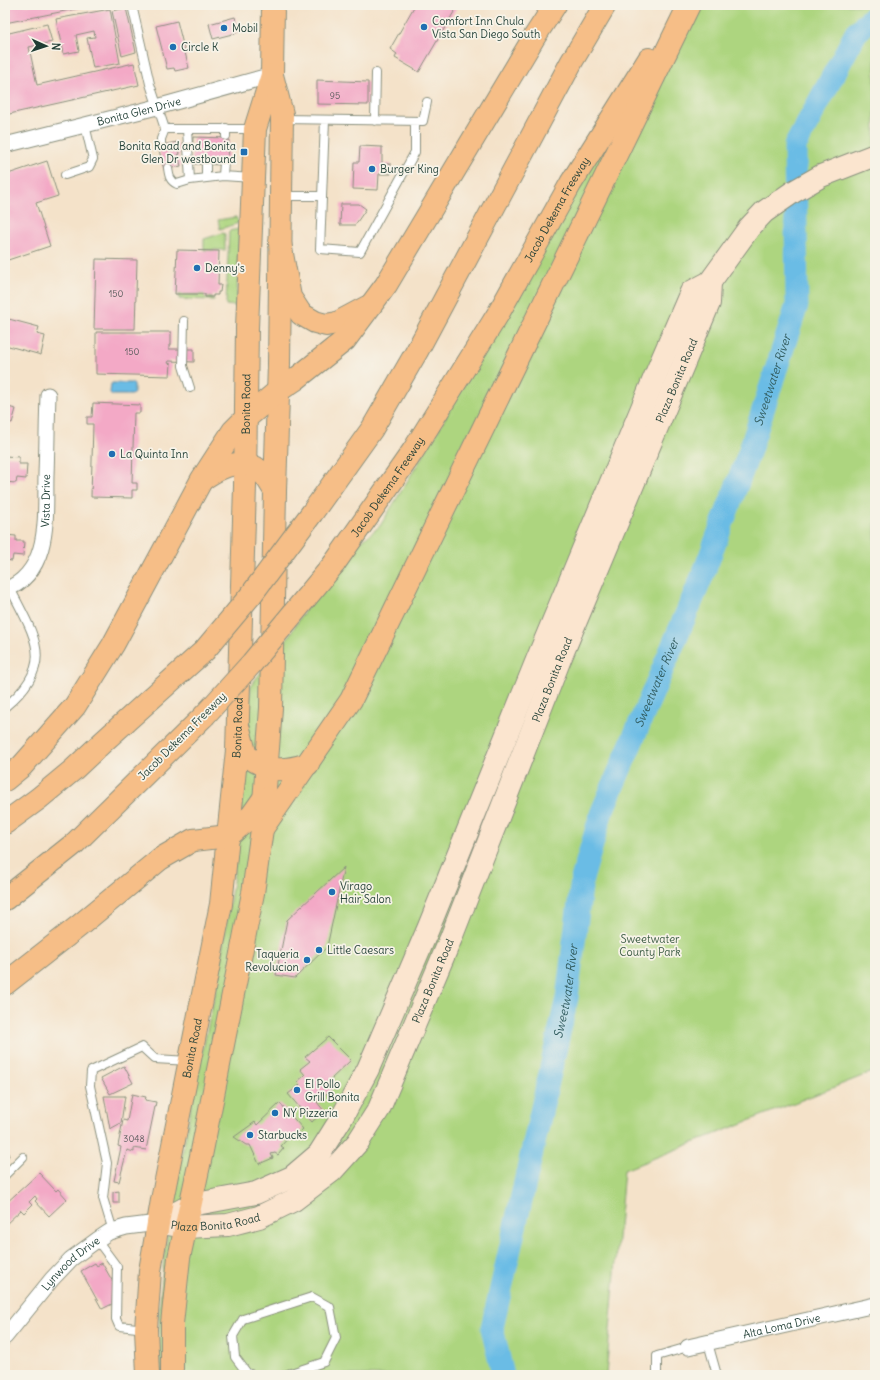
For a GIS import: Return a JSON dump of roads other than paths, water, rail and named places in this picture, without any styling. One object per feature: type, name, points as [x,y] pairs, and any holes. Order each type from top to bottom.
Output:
[{"type":"main road","name":"Bonita Road","points":[[172,1375],[172,1324],[179,1258],[252,900],[262,829],[267,768],[271,708],[282,119],[272,75],[273,5]]},
{"type":"main road","points":[[5,780],[22,766],[74,706],[114,645],[202,479],[233,431],[278,390],[296,379],[345,340],[372,305],[386,285],[555,5]]},
{"type":"main road","points":[[5,823],[38,799],[73,770],[104,740],[204,651],[250,596],[312,513],[372,429],[417,351],[572,61],[606,5]]},
{"type":"main road","name":"Jacob Dekema Freeway","points":[[8,898],[74,844],[204,716],[252,663],[334,564],[413,451],[498,314],[571,183],[683,5]]},
{"type":"main road","points":[[262,829],[351,700],[689,5]]},
{"type":"main road","name":"Bonita Road","points":[[148,1375],[146,1329],[150,1271],[220,904],[229,836],[238,729],[247,328],[255,129],[272,75]]},
{"type":"main road","name":"Plaza Bonita Road","points":[[158,1223],[191,1205],[256,1193],[292,1177],[319,1154],[342,1119],[368,1069],[428,929],[576,566],[691,292],[710,282],[750,228],[764,212],[793,192],[822,176],[875,155]]},
{"type":"main road","points":[[280,243],[290,297],[303,316],[315,322],[326,325],[337,323],[372,305]]},
{"type":"main road","name":"Plaza Bonita Road","points":[[158,1223],[186,1227],[228,1225],[259,1217],[294,1200],[332,1171],[358,1142],[379,1109],[451,938],[560,659],[709,303],[710,282]]},
{"type":"main road","points":[[202,479],[214,471],[224,467],[233,464],[245,463],[254,466],[263,473],[274,491]]},
{"type":"main road","points":[[238,729],[246,756],[267,768],[288,770],[308,764]]},
{"type":"main road","points":[[5,984],[79,926],[160,859],[193,840],[229,836],[252,814],[264,798]]},
{"type":"street","name":"Bonita Glen Drive","points":[[5,145],[157,107],[272,75]]},
{"type":"street","name":"Vista Drive","points":[[8,589],[23,578],[31,569],[38,558],[46,531],[48,395]]},
{"type":"street","name":"Lynwood Drive","points":[[7,1331],[71,1259],[97,1240],[109,1232],[126,1227],[158,1223]]},
{"type":"street","name":"Alta Loma Drive","points":[[688,1347],[875,1305]]},
{"type":"lane","points":[[132,5],[150,84],[164,129],[161,145]]},
{"type":"lane","points":[[376,73],[376,121]]},
{"type":"lane","points":[[282,119],[423,122],[427,102]]},
{"type":"lane","points":[[326,120],[320,249],[360,252],[415,152],[415,121]]},
{"type":"lane","points":[[66,175],[89,167],[93,159],[85,125]]},
{"type":"lane","points":[[164,129],[187,129],[207,132],[255,129]]},
{"type":"lane","points":[[187,129],[190,180]]},
{"type":"lane","points":[[206,162],[206,178]]},
{"type":"lane","points":[[223,176],[224,162]]},
{"type":"lane","points":[[168,168],[169,176],[172,182],[177,184],[190,180],[223,176],[253,178]]},
{"type":"lane","points":[[281,196],[322,196]]},
{"type":"lane","points":[[184,321],[183,366],[190,388]]},
{"type":"lane","points":[[5,707],[23,690],[33,676],[37,662],[37,648],[30,629],[8,589]]},
{"type":"lane","points":[[113,1231],[103,1198],[107,1163],[90,1086],[91,1070],[142,1047],[155,1059],[190,1061]]},
{"type":"lane","points":[[5,1175],[23,1158]]},
{"type":"lane","points":[[97,1240],[117,1267],[116,1319],[119,1326],[146,1329]]},
{"type":"lane","points":[[253,1375],[247,1372],[235,1357],[233,1336],[243,1319],[312,1297],[330,1307],[336,1338],[324,1362],[285,1375]]},
{"type":"lane","points":[[708,1343],[717,1375]]},
{"type":"lane","points":[[657,1375],[657,1356],[688,1347]]},
{"type":"water","points":[[112,383],[132,383],[134,385],[134,393],[132,395],[112,395],[110,393]]},
{"type":"waterway","name":"Sweetwater River","points":[[503,1375],[492,1328],[567,998],[582,879],[601,814],[704,572],[749,453],[797,305],[795,146],[856,33],[875,15]]},
{"type":"place","name":"Comfort Inn Chula Vista San Diego South","points":[[424,27]]},
{"type":"place","name":"Mobil","points":[[224,28]]},
{"type":"place","name":"Circle K","points":[[173,47]]},
{"type":"place","name":"Bonita Road and Bonita Glen Dr westbound","points":[[244,152]]},
{"type":"place","name":"Burger King","points":[[372,169]]},
{"type":"place","name":"Denny's","points":[[197,268]]},
{"type":"place","name":"La Quinta Inn","points":[[112,454]]},
{"type":"place","name":"Virago Hair Salon","points":[[332,892]]},
{"type":"place","name":"Little Caesars","points":[[319,950]]},
{"type":"place","name":"Taqueria Revolucion","points":[[307,960]]},
{"type":"place","name":"El Pollo Grill Bonita","points":[[297,1090]]},
{"type":"place","name":"NY Pizzeria","points":[[275,1113]]},
{"type":"place","name":"Starbucks","points":[[250,1135]]},
{"type":"park label","name":"Sweetwater County Park","points":[[650,945]]}]
